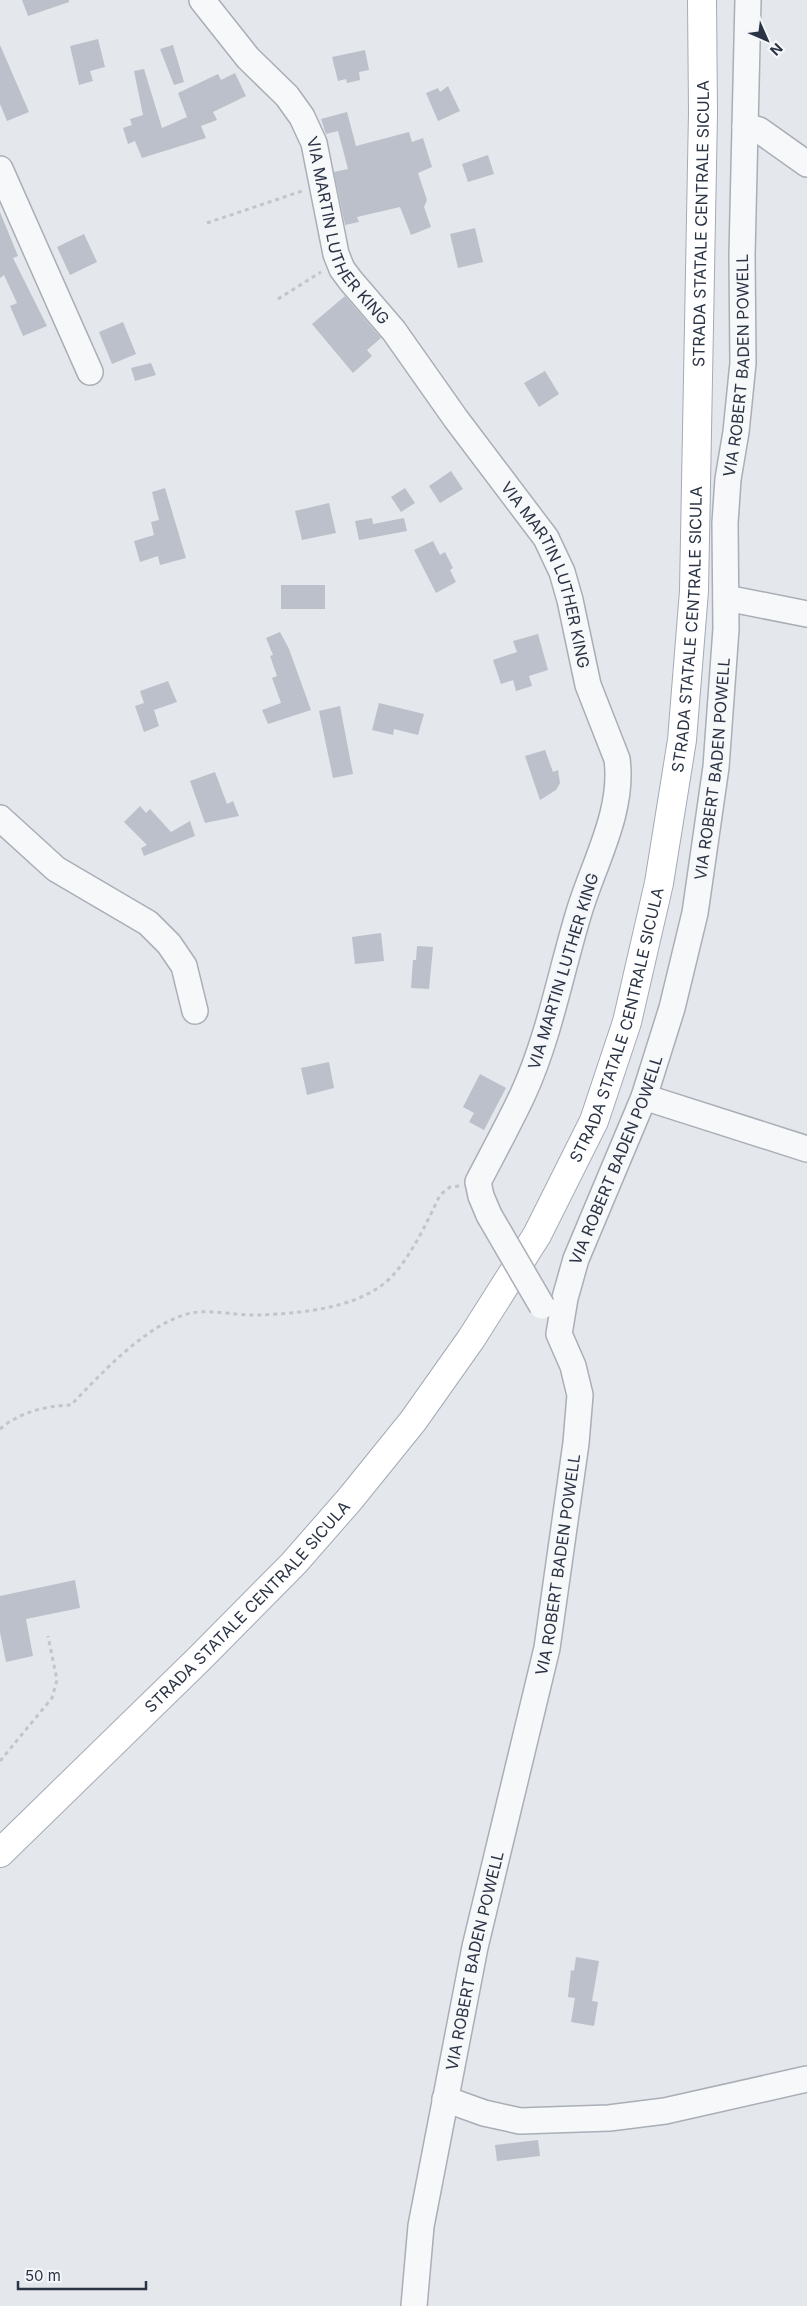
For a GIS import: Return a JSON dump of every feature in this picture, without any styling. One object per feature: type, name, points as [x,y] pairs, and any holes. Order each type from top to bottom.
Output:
[{"type":"main road","name":"STRADA STATALE CENTRALE SICULA","points":[[0,1853],[200,1658],[294,1562],[350,1499],[412,1421],[471,1340],[537,1234],[594,1121],[627,1022],[659,884],[682,740],[694,591],[702,219],[702,0]]},
{"type":"street","name":"VIA MARTIN LUTHER KING","points":[[202,0],[242,51],[287,96],[302,117],[314,143],[339,262],[351,281],[394,331],[456,419],[546,538],[562,572],[570,600],[588,685],[617,759],[619,772],[611,819],[561,970],[555,1003],[523,1093],[478,1182]]},
{"type":"street","name":"VIA ROBERT BADEN POWELL","points":[[414,2306],[421,2226],[475,1947],[547,1648],[576,1443],[580,1395],[573,1366],[559,1334],[576,1259],[644,1097],[672,1008],[695,913],[716,767],[726,628],[726,514],[743,363],[742,255],[748,0]]},
{"type":"street","points":[[744,126],[759,130],[807,164]]},
{"type":"street","points":[[0,169],[90,372]]},
{"type":"street","points":[[726,598],[807,614]]},
{"type":"street","points":[[0,818],[56,868],[148,923],[169,944],[184,966],[195,1011]]},
{"type":"street","points":[[644,1097],[807,1149]]},
{"type":"street","points":[[478,1182],[481,1196],[489,1214],[559,1334]]},
{"type":"street","points":[[445,2099],[484,2113],[520,2121],[609,2118],[665,2111],[807,2079]]},
{"type":"path","points":[[207,223],[322,185]]},
{"type":"path","points":[[278,299],[309,278],[339,262]]},
{"type":"path","points":[[0,1429],[13,1418],[53,1406],[71,1405],[107,1368],[148,1334],[174,1319],[192,1313],[258,1316],[350,1303],[385,1284],[399,1269],[440,1195],[450,1188],[478,1182]]},
{"type":"path","points":[[0,1761],[52,1698],[57,1680],[48,1636]]},
{"type":"building","points":[[22,0],[69,0],[69,2],[28,16]]},
{"type":"building","points":[[98,39],[105,67],[90,71],[93,81],[79,85],[70,46]]},
{"type":"building","points":[[0,45],[29,112],[7,121],[0,104]]},
{"type":"building","points":[[173,45],[184,82],[174,85],[160,49]]},
{"type":"building","points":[[365,50],[369,70],[359,72],[360,80],[347,83],[346,79],[338,81],[332,57]]},
{"type":"building","points":[[144,69],[162,128],[187,117],[178,93],[218,74],[221,80],[235,73],[246,96],[213,112],[217,120],[201,126],[206,138],[142,158],[135,141],[128,144],[123,128],[132,125],[130,119],[143,115],[134,71]]},
{"type":"building","points":[[448,86],[460,111],[438,121],[426,93],[438,88],[440,92]]},
{"type":"building","points":[[347,112],[356,146],[409,132],[412,142],[423,138],[432,167],[418,173],[427,200],[424,207],[431,227],[411,235],[400,207],[357,217],[359,222],[345,225],[334,172],[348,169],[338,131],[326,134],[321,119]]},
{"type":"building","points":[[488,155],[494,174],[468,182],[462,164]]},
{"type":"building","points":[[0,212],[18,256],[13,258],[47,326],[23,336],[10,306],[17,303],[4,275],[0,278]]},
{"type":"building","points":[[475,228],[483,262],[458,268],[450,234]]},
{"type":"building","points":[[84,234],[97,262],[70,275],[57,247]]},
{"type":"building","points":[[345,296],[381,338],[367,350],[372,356],[353,373],[312,324]]},
{"type":"building","points":[[123,322],[136,354],[112,364],[99,332]]},
{"type":"building","points":[[151,363],[156,375],[135,381],[131,368]]},
{"type":"building","points":[[545,371],[559,394],[539,407],[524,383]]},
{"type":"building","points":[[451,471],[463,489],[440,503],[429,486]]},
{"type":"building","points":[[165,488],[186,558],[160,565],[158,556],[140,562],[134,541],[154,535],[151,522],[159,520],[152,492]]},
{"type":"building","points":[[405,488],[415,503],[401,512],[391,497]]},
{"type":"building","points":[[329,503],[336,533],[302,540],[295,511]]},
{"type":"building","points":[[372,518],[373,524],[404,518],[407,531],[359,540],[355,521]]},
{"type":"building","points":[[433,541],[440,555],[445,552],[453,568],[450,570],[456,582],[436,593],[414,550]]},
{"type":"building","points":[[281,585],[325,585],[325,609],[281,609]]},
{"type":"building","points":[[280,632],[289,649],[311,710],[268,724],[262,710],[281,703],[272,678],[277,676],[270,656],[273,655],[266,638]]},
{"type":"building","points":[[538,634],[548,670],[529,676],[532,686],[516,691],[513,680],[501,684],[493,660],[517,652],[513,641]]},
{"type":"building","points":[[168,681],[177,702],[154,710],[159,726],[144,732],[135,706],[144,703],[140,691]]},
{"type":"building","points":[[379,703],[424,714],[418,735],[394,729],[393,735],[372,730]]},
{"type":"building","points":[[340,706],[353,774],[333,778],[319,711]]},
{"type":"building","points":[[545,750],[553,772],[558,770],[560,783],[556,790],[540,800],[525,756]]},
{"type":"building","points":[[215,772],[227,804],[233,801],[239,816],[205,823],[190,781]]},
{"type":"building","points":[[140,806],[146,813],[150,809],[171,832],[190,821],[195,836],[144,856],[141,848],[147,845],[124,822]]},
{"type":"building","points":[[381,933],[384,961],[355,964],[352,937]]},
{"type":"building","points":[[417,946],[433,947],[429,989],[411,988],[413,960],[416,960]]},
{"type":"building","points":[[329,1062],[334,1088],[307,1095],[301,1068]]},
{"type":"building","points":[[480,1074],[506,1088],[484,1130],[469,1122],[474,1113],[463,1107]]},
{"type":"building","points":[[75,1580],[80,1608],[26,1619],[33,1656],[6,1662],[0,1632],[0,1596]]},
{"type":"building","points":[[576,1957],[599,1961],[592,2001],[598,2002],[594,2026],[571,2022],[575,1998],[568,1997],[571,1970],[574,1971]]},
{"type":"building","points":[[538,2140],[540,2156],[497,2161],[495,2145]]}]
